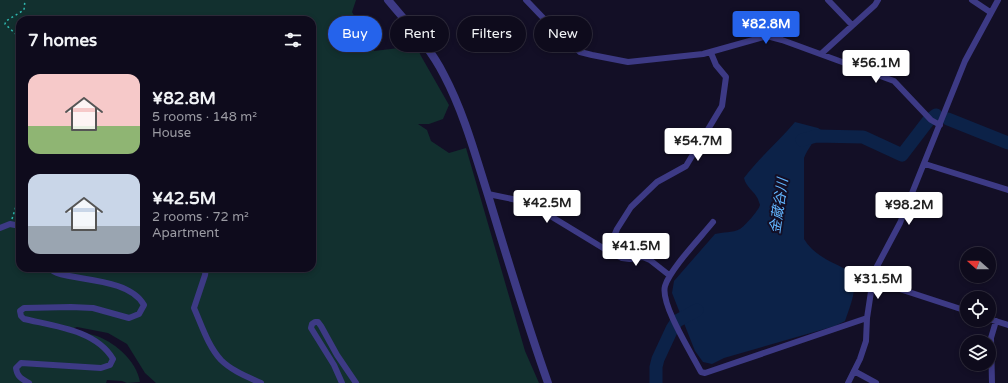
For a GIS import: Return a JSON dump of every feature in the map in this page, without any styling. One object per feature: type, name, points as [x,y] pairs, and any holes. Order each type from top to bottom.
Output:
[{"type":"street","points":[[388,0],[419,37],[444,73],[458,105],[488,194],[528,326],[548,383]]},
{"type":"street","points":[[526,0],[570,45],[580,52],[592,56],[628,62],[711,53],[767,36],[782,40],[894,81],[930,119],[940,125]]},
{"type":"street","points":[[828,0],[852,25]]},
{"type":"street","points":[[821,54],[875,5],[878,0]]},
{"type":"street","points":[[972,0],[990,12]]},
{"type":"street","points":[[848,383],[860,359],[866,341],[867,318],[874,272],[900,223],[966,61],[990,12],[998,0]]},
{"type":"street","points":[[608,251],[617,229],[632,207],[657,182],[686,166],[722,106],[726,77],[716,65],[711,53]]},
{"type":"street","points":[[925,164],[1008,190]]},
{"type":"street","points":[[488,194],[517,200],[534,206],[608,251],[622,258],[630,259],[643,257],[650,260],[669,275]]},
{"type":"street","points":[[713,222],[669,275],[665,287],[665,298],[673,317],[701,372],[705,373],[867,318]]},
{"type":"street","points":[[0,228],[10,224],[16,225]]},
{"type":"street","points":[[29,383],[17,374],[16,368],[21,363],[101,368],[110,365],[113,359],[109,352],[97,342],[76,332],[24,319],[20,316],[20,311],[24,308],[93,308],[129,318],[139,314],[144,305],[141,299],[126,289],[93,280],[52,272]]},
{"type":"street","points":[[205,272],[194,308],[206,337],[222,361],[261,383]]},
{"type":"street","points":[[872,280],[960,310]]},
{"type":"street","points":[[996,321],[1008,325]]},
{"type":"street","points":[[342,383],[334,365],[311,328],[314,322],[318,322],[321,326],[337,355],[356,383]]},
{"type":"street","points":[[992,383],[991,338],[994,327]]},
{"type":"street","points":[[854,371],[876,383]]},
{"type":"path","points":[[16,34],[5,24],[6,21],[24,10],[25,0]]},
{"type":"path","points":[[10,224],[16,206]]},
{"type":"green space","points":[[0,0],[356,0],[352,12],[354,16],[328,16],[328,52],[382,52],[382,50],[390,49],[390,52],[419,52],[449,105],[443,119],[429,124],[418,124],[427,130],[431,141],[449,153],[466,148],[525,351],[539,383],[156,383],[145,373],[127,344],[108,333],[77,327],[64,331],[93,335],[116,347],[123,352],[134,366],[140,382],[127,383],[122,381],[107,380],[106,383],[0,383]]},
{"type":"water","points":[[795,122],[821,130],[804,158],[804,239],[819,255],[851,272],[854,290],[845,321],[835,326],[724,358],[712,364],[703,362],[695,351],[672,293],[674,281],[715,234],[740,229],[754,214],[760,204],[756,196],[746,184],[744,178]]},
{"type":"waterway","name":"金蔵谷川","points":[[802,140],[816,136],[863,137],[902,155],[928,121],[936,115]]},
{"type":"waterway","name":"金蔵谷川","points":[[948,119],[1008,143]]},
{"type":"waterway","name":"金蔵谷川","points":[[656,383],[656,367],[658,359],[672,329],[677,321],[697,310]]}]
